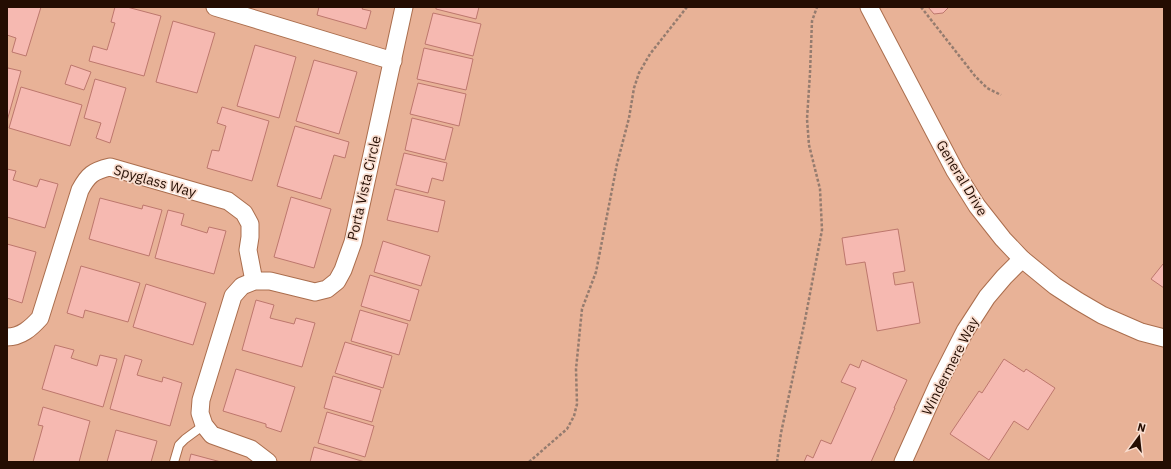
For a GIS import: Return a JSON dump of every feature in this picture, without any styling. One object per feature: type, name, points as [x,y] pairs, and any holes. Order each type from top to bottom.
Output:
[{"type":"street","points":[[215,7],[393,61]]},
{"type":"street","name":"Porta Vista Circle","points":[[254,281],[270,281],[315,292],[327,289],[337,281],[343,270],[353,242],[404,7]]},
{"type":"street","name":"General Drive","points":[[869,7],[955,170],[976,206],[1003,239],[1022,259],[1055,286],[1078,301],[1102,315],[1141,332],[1164,338]]},
{"type":"street","name":"Spyglass Way","points":[[7,337],[22,334],[32,327],[40,318],[80,190],[86,179],[98,170],[110,167],[228,201],[244,213],[250,224],[248,250],[254,281]]},
{"type":"street","name":"Windermere Way","points":[[903,462],[964,331],[987,297],[1022,259]]},
{"type":"street","points":[[254,281],[242,286],[233,296],[201,400],[200,413],[204,425],[212,435],[252,449],[268,462]]},
{"type":"lane","points":[[174,462],[180,445],[185,439],[204,425]]},
{"type":"path","points":[[529,462],[567,429],[574,416],[577,404],[576,369],[582,309],[596,272],[617,164],[629,118],[634,88],[639,73],[650,54],[687,7]]},
{"type":"path","points":[[777,462],[781,433],[822,230],[820,189],[810,145],[807,120],[812,21],[817,7]]},
{"type":"path","points":[[921,7],[975,76],[987,88],[1001,94]]},
{"type":"shaded area","points":[[7,7],[1164,7],[1164,462],[7,462]]},
{"type":"building","points":[[7,7],[41,7],[26,56],[12,52],[16,38],[7,35]]},
{"type":"building","points":[[115,7],[127,7],[161,16],[144,76],[89,61],[93,46],[107,50],[115,23],[111,22]]},
{"type":"building","points":[[319,7],[363,7],[362,9],[371,11],[366,29],[317,15]]},
{"type":"building","points":[[436,7],[479,7],[476,19],[436,9]]},
{"type":"building","points":[[928,7],[949,7],[943,13],[934,14]]},
{"type":"building","points":[[433,13],[481,24],[473,56],[425,44]]},
{"type":"building","points":[[173,21],[215,33],[197,93],[156,82]]},
{"type":"building","points":[[255,45],[296,57],[279,118],[237,106]]},
{"type":"building","points":[[424,48],[473,59],[466,90],[417,79]]},
{"type":"building","points":[[314,60],[357,72],[339,134],[296,121]]},
{"type":"building","points":[[71,65],[91,72],[84,90],[65,84]]},
{"type":"building","points":[[8,68],[21,71],[7,121],[7,70]]},
{"type":"building","points":[[95,79],[126,88],[110,143],[96,138],[101,123],[84,118]]},
{"type":"building","points":[[418,83],[466,94],[459,126],[410,114]]},
{"type":"building","points":[[21,87],[82,105],[70,146],[9,128]]},
{"type":"building","points":[[222,107],[269,121],[252,181],[207,168],[212,150],[219,151],[226,126],[217,123]]},
{"type":"building","points":[[412,118],[453,128],[445,160],[405,150]]},
{"type":"building","points":[[295,126],[349,142],[345,158],[334,155],[321,199],[277,186]]},
{"type":"building","points":[[404,153],[447,163],[443,181],[432,178],[428,193],[396,185]]},
{"type":"building","points":[[7,169],[16,171],[13,180],[37,187],[40,179],[58,184],[45,228],[7,217]]},
{"type":"building","points":[[395,189],[445,201],[438,232],[387,220]]},
{"type":"building","points":[[291,197],[331,209],[314,268],[274,257]]},
{"type":"building","points":[[100,198],[142,209],[143,205],[162,210],[149,256],[89,239]]},
{"type":"building","points":[[168,210],[184,214],[181,225],[207,233],[209,227],[226,231],[214,274],[155,258]]},
{"type":"building","points":[[898,229],[905,271],[893,273],[895,285],[913,282],[920,323],[877,331],[865,262],[846,265],[842,238]]},
{"type":"building","points":[[383,241],[430,256],[421,286],[374,272]]},
{"type":"building","points":[[7,244],[36,252],[22,303],[7,298]]},
{"type":"building","points":[[1163,264],[1164,266],[1164,288],[1151,279]]},
{"type":"building","points":[[81,266],[140,283],[128,322],[85,310],[83,318],[67,313]]},
{"type":"building","points":[[370,275],[419,290],[410,321],[361,306]]},
{"type":"building","points":[[146,284],[206,303],[193,345],[133,327]]},
{"type":"building","points":[[256,300],[274,305],[270,318],[294,324],[296,318],[315,323],[302,367],[242,350]]},
{"type":"building","points":[[360,310],[408,324],[399,355],[351,341]]},
{"type":"building","points":[[345,342],[392,356],[383,388],[335,373]]},
{"type":"building","points":[[55,345],[74,350],[71,358],[97,366],[100,355],[117,359],[103,407],[42,389]]},
{"type":"building","points":[[125,355],[142,360],[137,375],[162,382],[163,377],[182,383],[170,426],[110,409]]},
{"type":"building","points":[[1004,359],[1024,372],[1026,369],[1055,388],[1028,430],[1014,421],[989,460],[950,434],[979,391],[982,393]]},
{"type":"building","points":[[862,360],[907,380],[871,462],[804,462],[807,455],[813,458],[821,440],[831,444],[856,388],[841,382],[850,364],[859,368]]},
{"type":"building","points":[[236,369],[295,387],[281,432],[266,427],[266,424],[223,411]]},
{"type":"building","points":[[333,376],[381,390],[372,422],[324,408]]},
{"type":"building","points":[[43,407],[90,421],[79,462],[33,462],[43,426],[38,425]]},
{"type":"building","points":[[327,412],[374,426],[365,457],[318,443]]},
{"type":"building","points":[[116,430],[157,441],[151,462],[107,462]]},
{"type":"building","points":[[314,447],[365,462],[310,462]]},
{"type":"building","points":[[191,454],[221,462],[189,462]]}]
